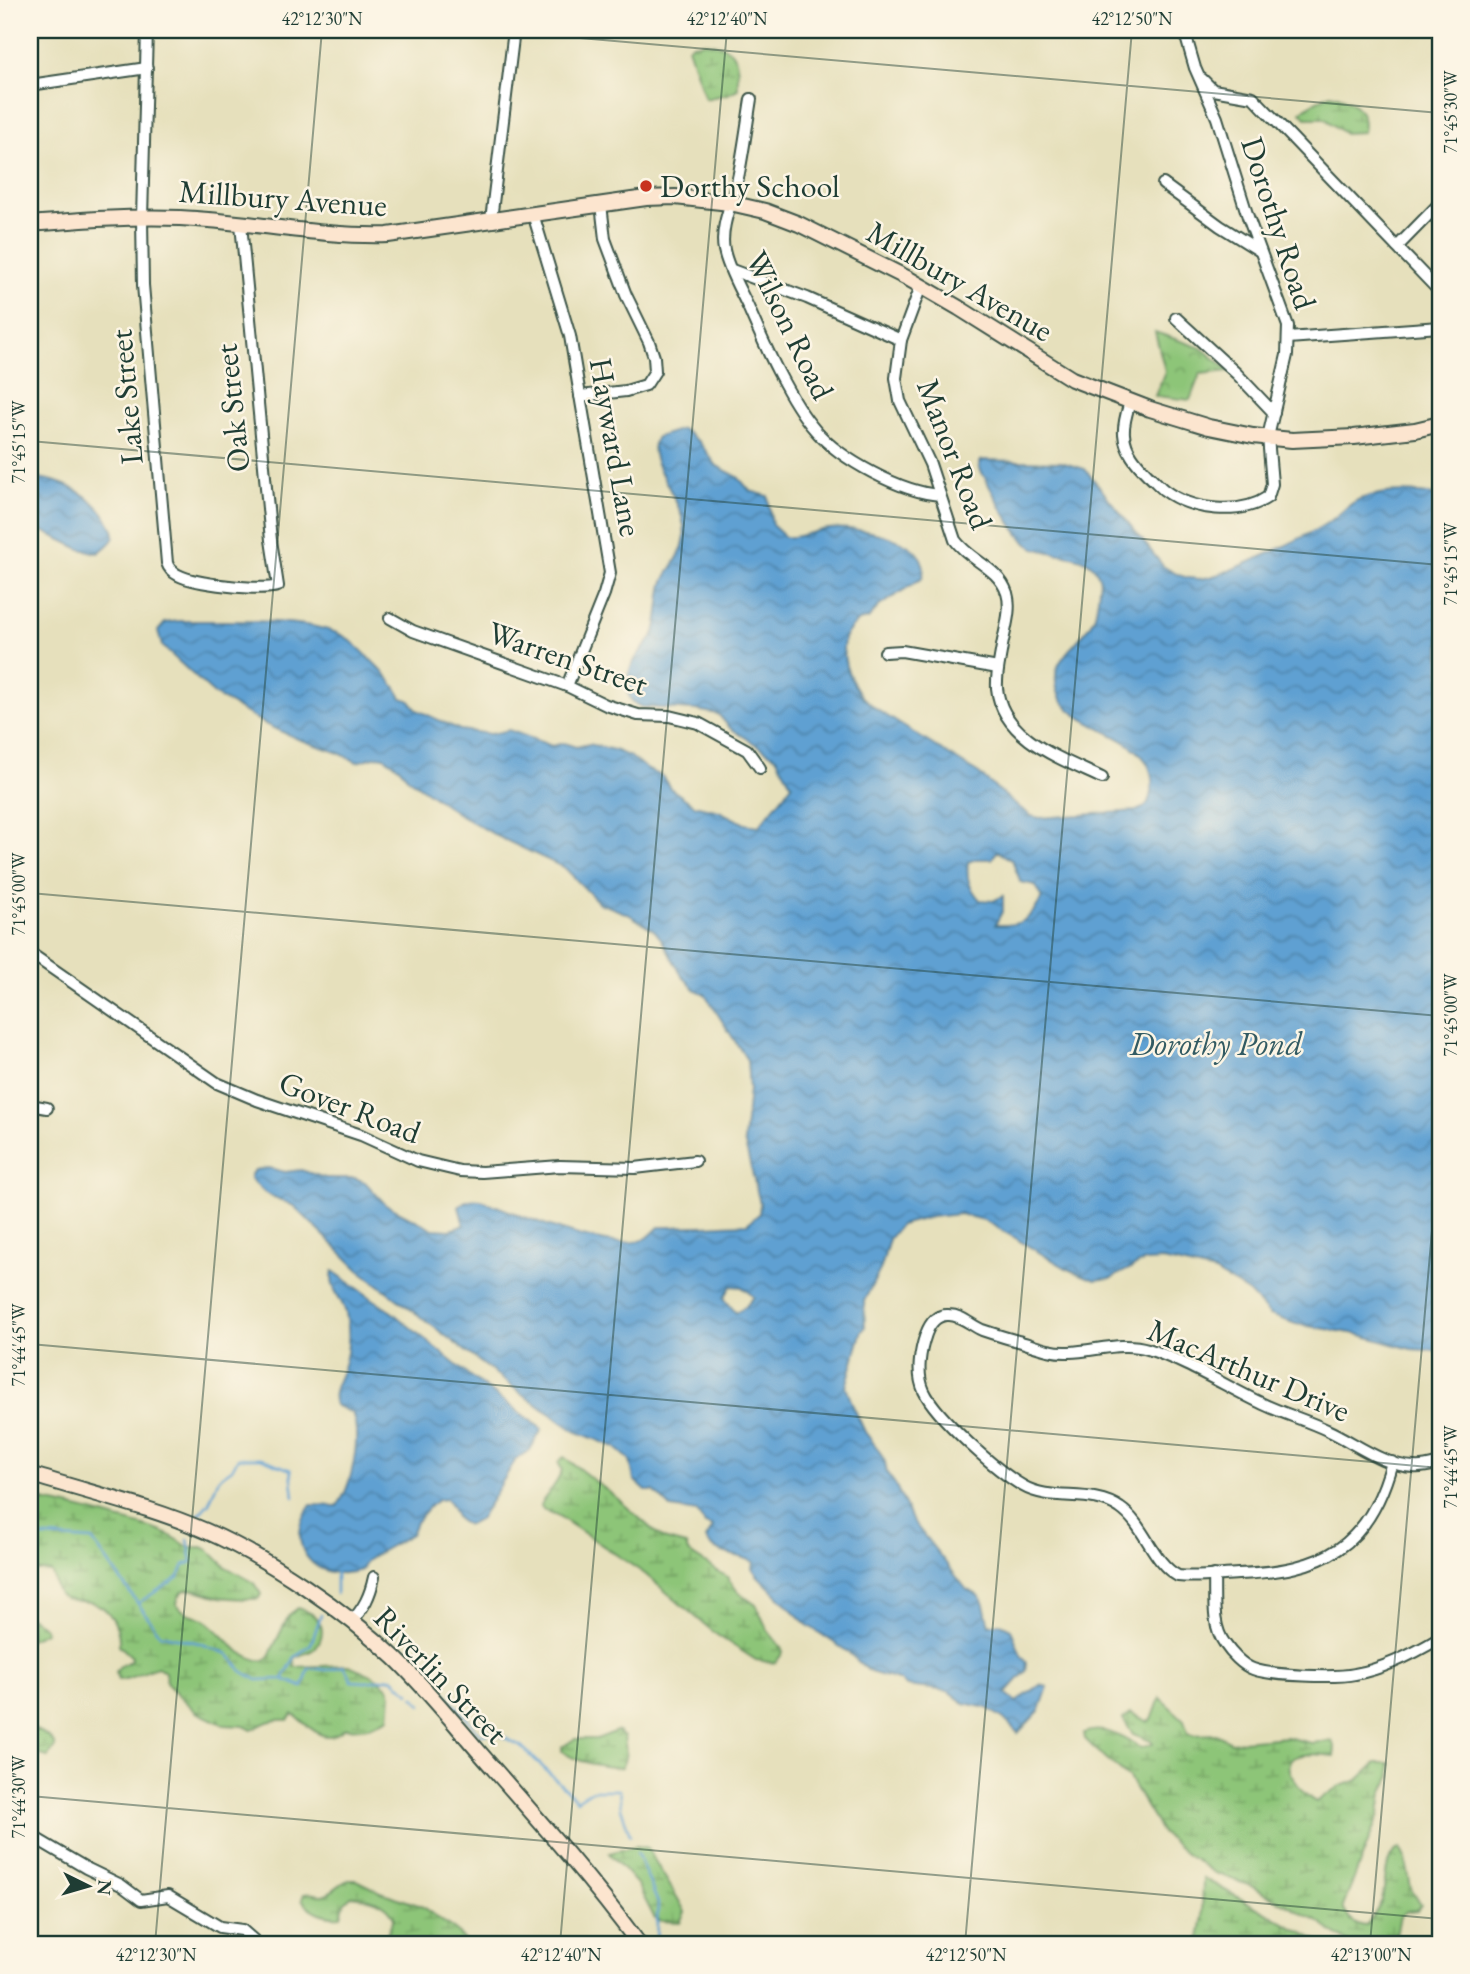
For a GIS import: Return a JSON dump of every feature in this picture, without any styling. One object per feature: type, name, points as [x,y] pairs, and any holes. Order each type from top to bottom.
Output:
[{"type":"main road","name":"Millbury Avenue","points":[[30,224],[181,218],[352,236],[388,235],[646,198],[675,197],[732,203],[765,211],[799,224],[921,286],[1052,368],[1098,391],[1209,427],[1292,440],[1354,437],[1415,430],[1440,424]]},
{"type":"main road","name":"Riverlin Street","points":[[30,1474],[121,1500],[207,1531],[282,1572],[351,1622],[395,1658],[428,1694],[583,1871],[639,1944]]},
{"type":"street","name":"Lake Street","points":[[147,30],[142,218],[145,310],[166,556],[170,570],[180,576],[208,583],[271,588],[278,586]]},
{"type":"street","points":[[491,220],[514,30]]},
{"type":"street","name":"Dorothy Road","points":[[1130,402],[1124,433],[1130,453],[1140,467],[1164,490],[1198,505],[1219,508],[1245,506],[1263,500],[1271,491],[1268,438],[1287,355],[1288,326],[1184,30]]},
{"type":"street","points":[[30,85],[147,68]]},
{"type":"street","points":[[1198,75],[1213,90],[1253,97],[1440,292]]},
{"type":"street","name":"Wilson Road","points":[[751,99],[724,250],[757,327],[782,377],[815,430],[847,456],[894,483],[924,494],[940,495]]},
{"type":"street","points":[[1163,184],[1220,226],[1260,251]]},
{"type":"street","points":[[1397,247],[1440,203]]},
{"type":"street","points":[[580,396],[636,388],[650,381],[655,371],[649,342],[626,295],[605,240],[601,204]]},
{"type":"street","name":"Hayward Lane","points":[[533,214],[570,336],[610,573],[567,686]]},
{"type":"street","name":"Oak Street","points":[[241,224],[271,540],[278,586]]},
{"type":"street","points":[[732,270],[820,304],[901,340]]},
{"type":"street","name":"Manor Road","points":[[921,286],[901,340],[896,369],[900,401],[930,464],[955,540],[961,548],[997,575],[1008,595],[1008,612],[998,668],[999,698],[1004,714],[1014,727],[1043,748],[1102,778]]},
{"type":"street","points":[[1176,318],[1237,374],[1274,413]]},
{"type":"street","points":[[1288,338],[1440,327]]},
{"type":"street","name":"Warren Street","points":[[390,618],[413,631],[567,686],[606,705],[638,715],[669,716],[698,723],[747,750],[760,768]]},
{"type":"street","points":[[885,652],[902,651],[998,668]]},
{"type":"street","name":"Gover Road","points":[[30,953],[217,1083],[257,1100],[361,1135],[418,1161],[460,1171],[482,1172],[560,1166],[635,1168],[695,1161]]},
{"type":"street","points":[[30,1105],[47,1108]]},
{"type":"street","name":"MacArthur Drive","points":[[1214,1575],[1184,1577],[1174,1573],[1136,1523],[1121,1508],[1094,1497],[1042,1492],[1023,1486],[991,1461],[936,1408],[922,1384],[920,1368],[923,1348],[933,1321],[951,1315],[1007,1338],[1060,1352],[1118,1346],[1149,1350],[1266,1406],[1324,1428],[1392,1462],[1418,1467],[1440,1463]]},
{"type":"street","points":[[1392,1462],[1371,1517],[1352,1540],[1333,1554],[1297,1568],[1254,1574],[1214,1575],[1217,1631],[1225,1645],[1253,1669],[1285,1673],[1354,1674],[1380,1667],[1440,1639]]},
{"type":"street","points":[[351,1622],[362,1610],[371,1592],[374,1577]]},
{"type":"street","points":[[30,1835],[121,1885],[141,1900],[168,1896],[220,1927],[242,1930],[258,1944]]},
{"type":"green space","points":[[706,42],[731,51],[737,62],[738,89],[705,99],[688,47]]},
{"type":"green space","points":[[1330,94],[1356,106],[1363,117],[1363,132],[1344,133],[1324,118],[1306,118],[1301,112]]},
{"type":"green space","points":[[1155,332],[1201,348],[1230,371],[1200,374],[1190,400],[1155,396],[1165,371]]},
{"type":"green space","points":[[564,1457],[618,1499],[663,1539],[686,1545],[688,1552],[727,1577],[738,1592],[756,1605],[768,1631],[783,1653],[775,1663],[756,1660],[717,1635],[645,1574],[557,1515],[544,1510],[540,1505],[558,1480],[562,1470],[558,1462]]},
{"type":"green space","points":[[30,1499],[144,1526],[172,1536],[189,1548],[202,1547],[209,1550],[226,1567],[253,1582],[261,1594],[259,1598],[251,1599],[219,1597],[197,1590],[186,1590],[182,1592],[177,1604],[181,1608],[213,1626],[237,1650],[263,1661],[268,1658],[289,1615],[298,1608],[305,1610],[319,1622],[322,1634],[314,1649],[295,1658],[294,1667],[349,1665],[372,1675],[388,1687],[391,1695],[389,1718],[368,1727],[345,1728],[331,1736],[324,1736],[312,1730],[293,1714],[288,1720],[269,1722],[252,1730],[244,1726],[224,1725],[196,1712],[167,1684],[165,1672],[158,1667],[118,1680],[116,1672],[120,1666],[131,1661],[132,1657],[119,1645],[116,1625],[108,1613],[97,1604],[62,1597],[51,1572],[30,1570]]},
{"type":"green space","points":[[30,1617],[45,1628],[46,1632],[30,1639]]},
{"type":"green space","points":[[1160,1698],[1184,1720],[1188,1733],[1192,1735],[1216,1734],[1231,1742],[1286,1737],[1311,1743],[1332,1741],[1334,1756],[1298,1756],[1289,1764],[1296,1782],[1307,1796],[1316,1802],[1338,1787],[1358,1780],[1376,1763],[1390,1763],[1391,1776],[1382,1793],[1379,1814],[1343,1907],[1351,1920],[1365,1926],[1368,1924],[1382,1899],[1388,1863],[1400,1848],[1406,1860],[1411,1889],[1421,1905],[1417,1910],[1407,1911],[1400,1916],[1396,1934],[1402,1944],[1350,1944],[1317,1921],[1251,1886],[1215,1873],[1186,1854],[1162,1833],[1129,1778],[1085,1739],[1084,1733],[1106,1732],[1141,1748],[1153,1744],[1133,1734],[1123,1719],[1131,1713],[1148,1722],[1152,1720]]},
{"type":"green space","points":[[30,1728],[45,1735],[53,1743],[55,1747],[48,1757],[30,1752]]},
{"type":"green space","points":[[617,1731],[624,1737],[625,1746],[621,1768],[581,1761],[562,1751],[562,1747],[575,1739],[597,1739]]},
{"type":"green space","points":[[636,1846],[648,1848],[676,1896],[685,1912],[680,1922],[661,1921],[654,1917],[637,1884],[609,1853]]},
{"type":"green space","points":[[1203,1878],[1323,1944],[1198,1944],[1202,1922]]},
{"type":"green space","points":[[349,1880],[357,1880],[421,1906],[456,1931],[467,1944],[394,1944],[388,1942],[387,1935],[394,1918],[387,1908],[376,1901],[351,1896],[344,1903],[341,1916],[336,1916],[314,1910],[302,1899],[306,1893],[326,1894]]},
{"type":"water","name":"Dorothy Pond","points":[[682,429],[699,442],[717,466],[738,477],[750,491],[768,496],[772,525],[785,537],[828,529],[856,530],[890,537],[906,544],[917,553],[923,564],[922,578],[878,607],[868,619],[858,621],[844,638],[843,649],[851,679],[861,696],[879,711],[979,774],[1031,816],[1040,818],[1136,811],[1148,802],[1151,774],[1145,759],[1132,747],[1069,709],[1060,697],[1056,684],[1056,672],[1060,663],[1094,618],[1100,581],[1096,571],[1090,563],[1081,559],[1040,550],[1024,541],[980,469],[979,463],[982,460],[1061,462],[1085,469],[1163,566],[1193,579],[1225,572],[1285,546],[1319,528],[1360,499],[1400,492],[1440,496],[1440,1351],[1411,1349],[1357,1334],[1296,1324],[1270,1315],[1249,1293],[1215,1272],[1163,1260],[1145,1261],[1111,1278],[1095,1280],[1068,1269],[984,1220],[960,1214],[931,1217],[900,1225],[889,1239],[881,1268],[864,1301],[865,1327],[846,1387],[865,1432],[885,1462],[887,1473],[912,1520],[967,1590],[982,1599],[989,1625],[999,1623],[1011,1629],[1027,1663],[1026,1671],[1006,1693],[1016,1702],[1040,1685],[1048,1687],[1040,1710],[1018,1733],[1004,1719],[987,1708],[964,1703],[948,1691],[907,1686],[898,1680],[870,1672],[848,1652],[806,1624],[757,1575],[753,1569],[754,1562],[709,1544],[706,1539],[713,1527],[705,1524],[697,1512],[671,1508],[654,1491],[646,1491],[634,1480],[630,1460],[615,1447],[575,1431],[522,1394],[359,1270],[294,1206],[265,1193],[250,1179],[255,1170],[269,1168],[285,1172],[301,1170],[325,1178],[355,1178],[365,1182],[386,1205],[433,1229],[450,1230],[464,1225],[459,1207],[461,1204],[481,1200],[540,1223],[612,1242],[632,1242],[647,1238],[659,1227],[747,1224],[759,1214],[760,1203],[744,1141],[749,1089],[747,1060],[705,994],[696,990],[682,976],[654,930],[628,914],[599,903],[565,868],[497,836],[457,813],[409,779],[399,767],[384,757],[357,762],[267,725],[215,695],[162,646],[158,631],[165,623],[218,621],[290,623],[331,631],[347,638],[358,647],[390,680],[402,698],[409,700],[417,710],[460,730],[491,734],[509,730],[552,746],[564,743],[576,747],[589,744],[614,750],[662,776],[670,788],[694,805],[719,811],[745,824],[759,826],[792,785],[776,757],[730,728],[718,714],[643,707],[636,704],[628,693],[630,671],[655,632],[663,584],[681,551],[685,535],[677,503],[655,460],[653,448],[657,437]],"holes":[[[997,851],[1013,861],[1020,882],[1035,885],[1042,898],[1033,912],[1018,923],[995,925],[1003,910],[1003,896],[993,901],[980,900],[969,882],[968,862],[992,859]],[[731,1286],[742,1287],[754,1297],[736,1313],[724,1298]]]},
{"type":"water","points":[[30,477],[64,485],[94,503],[114,533],[111,541],[98,553],[80,549],[30,525]]},
{"type":"water","points":[[333,1271],[393,1313],[467,1374],[542,1429],[530,1450],[516,1459],[480,1519],[469,1525],[463,1523],[459,1521],[446,1499],[438,1500],[416,1522],[411,1534],[373,1556],[365,1562],[361,1570],[344,1573],[317,1567],[302,1547],[300,1534],[303,1520],[311,1505],[337,1506],[347,1487],[356,1447],[352,1413],[335,1405],[334,1400],[334,1391],[347,1354],[348,1334],[346,1313],[332,1282]]},
{"type":"waterway","points":[[199,1514],[209,1503],[219,1478],[232,1469],[238,1458],[261,1458],[291,1470],[294,1497]]},
{"type":"waterway","points":[[30,1536],[92,1540],[160,1634],[199,1643],[228,1654],[242,1671],[257,1680],[283,1679],[295,1657],[311,1644],[321,1615]]},
{"type":"waterway","points":[[138,1603],[179,1577],[184,1565],[192,1562],[188,1539]]},
{"type":"waterway","points":[[336,1570],[336,1594]]},
{"type":"waterway","points":[[283,1679],[303,1687],[309,1668],[327,1670],[344,1666],[352,1681],[392,1678],[410,1693]]},
{"type":"waterway","points":[[444,1692],[481,1735],[494,1732],[521,1746],[577,1800],[592,1790],[619,1790],[621,1808],[630,1835]]},
{"type":"waterway","points":[[414,1697],[422,1705]]},
{"type":"waterway","points":[[637,1853],[658,1903],[656,1944]]},
{"type":"place","name":"Dorthy School","points":[[646,186]]}]
